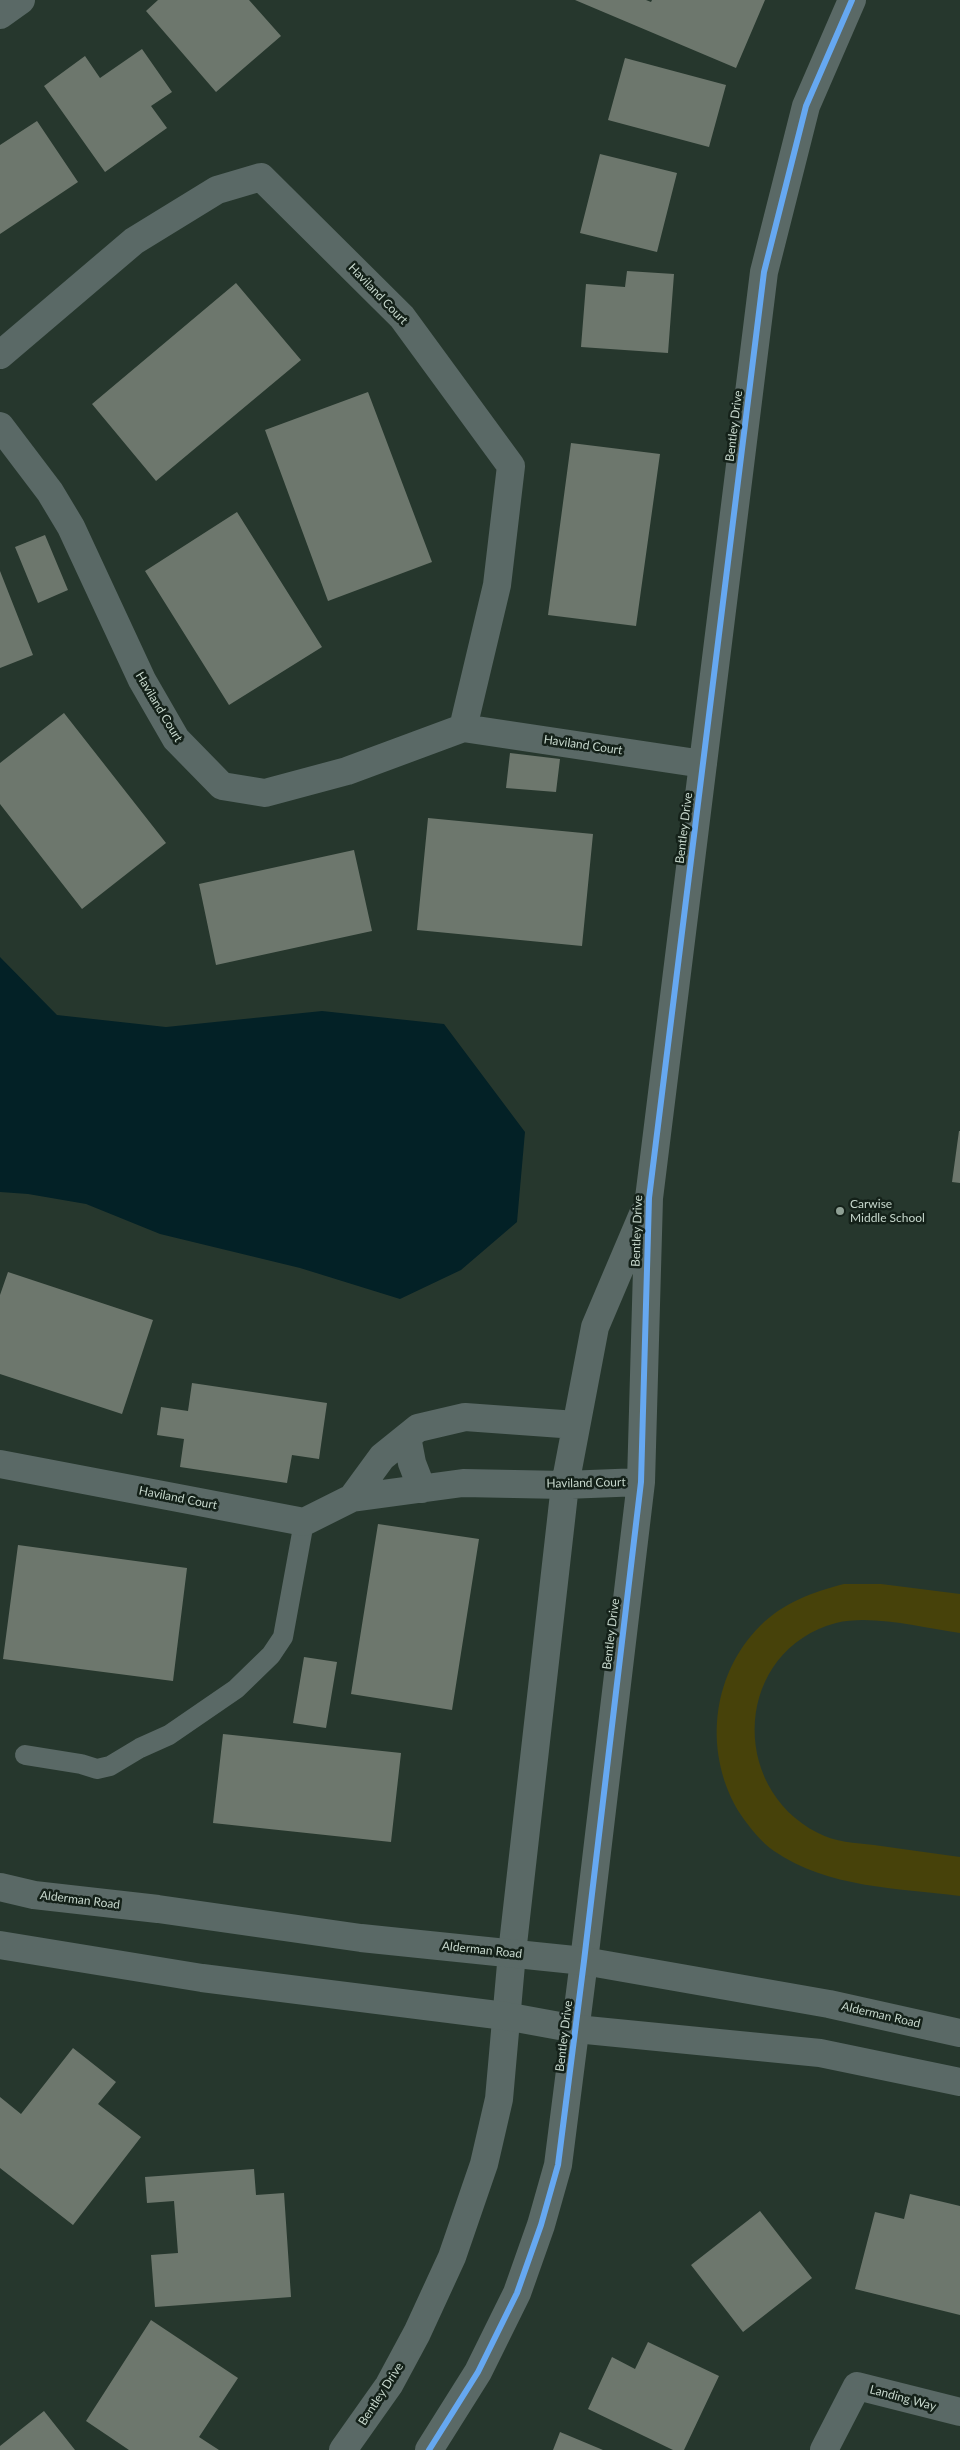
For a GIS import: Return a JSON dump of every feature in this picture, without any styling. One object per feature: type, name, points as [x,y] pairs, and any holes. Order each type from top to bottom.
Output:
[{"type":"street","points":[[0,15],[21,0]]},
{"type":"street","name":"Bentley Drive","points":[[429,2450],[478,2372],[517,2293],[541,2225],[558,2165],[641,1482],[649,1198],[764,272],[806,106],[852,0]]},
{"type":"street","name":"Haviland Court","points":[[0,355],[134,241],[217,190],[261,177],[402,316],[511,466],[497,585],[462,728]]},
{"type":"street","name":"Haviland Court","points":[[0,426],[50,492],[71,527],[142,680],[176,739],[222,786],[264,793],[347,770],[462,728],[703,764]]},
{"type":"street","name":"Bentley Drive","points":[[343,2450],[389,2384],[417,2333],[452,2257],[484,2164],[497,2108],[505,2016],[565,1484],[595,1327],[649,1198]]},
{"type":"street","name":"Haviland Court","points":[[352,1498],[382,1457],[418,1428],[465,1417],[576,1425]]},
{"type":"street","points":[[407,1437],[412,1463],[422,1489]]},
{"type":"street","name":"Haviland Court","points":[[0,1464],[304,1522],[352,1498],[463,1483],[565,1484],[641,1482]]},
{"type":"street","name":"Alderman Road","points":[[0,1888],[34,1895],[158,1909],[361,1938],[584,1961],[829,2004],[960,2033]]},
{"type":"street","points":[[0,1945],[202,1978],[505,2016],[576,2029],[820,2054],[960,2082]]},
{"type":"street","name":"Landing Way","points":[[824,2450],[857,2386],[960,2412]]},
{"type":"lane","points":[[25,1755],[97,1769],[110,1766],[140,1748],[181,1728],[236,1689],[271,1656],[283,1637],[304,1522]]},
{"type":"shaded area","points":[[844,1584],[881,1584],[960,1594],[960,1633],[898,1623],[865,1620],[836,1623],[802,1638],[778,1661],[762,1689],[755,1721],[757,1753],[768,1785],[789,1812],[825,1836],[845,1842],[960,1857],[960,1896],[888,1888],[817,1873],[774,1851],[760,1839],[741,1815],[729,1792],[721,1768],[717,1742],[718,1717],[722,1692],[731,1668],[743,1646],[760,1626],[778,1611],[799,1599]]},
{"type":"water","points":[[0,957],[57,1015],[166,1027],[322,1011],[444,1024],[525,1132],[517,1222],[461,1270],[400,1299],[300,1268],[160,1234],[86,1204],[28,1194],[0,1192]]},
{"type":"building","points":[[158,0],[249,0],[281,36],[216,92],[146,11]]},
{"type":"building","points":[[575,0],[646,0],[651,2],[652,0],[765,0],[736,68]]},
{"type":"building","points":[[142,49],[172,92],[151,106],[167,128],[105,172],[44,86],[85,56],[100,78]]},
{"type":"building","points":[[625,58],[726,85],[709,147],[608,120]]},
{"type":"building","points":[[37,121],[78,182],[0,234],[0,145]]},
{"type":"building","points":[[600,154],[677,173],[657,252],[580,233]]},
{"type":"building","points":[[627,271],[674,274],[668,353],[581,347],[586,284],[625,287]]},
{"type":"building","points":[[236,283],[301,360],[156,481],[92,404]]},
{"type":"building","points":[[368,392],[432,562],[328,601],[265,430]]},
{"type":"building","points":[[571,443],[660,454],[636,626],[548,615]]},
{"type":"building","points":[[237,512],[322,647],[229,705],[145,571]]},
{"type":"building","points":[[45,535],[68,590],[38,603],[15,547]]},
{"type":"building","points":[[0,571],[33,655],[0,668]]},
{"type":"building","points":[[64,713],[166,843],[82,909],[0,804],[0,763]]},
{"type":"building","points":[[510,753],[560,759],[556,792],[506,788]]},
{"type":"building","points":[[428,818],[593,834],[582,946],[417,930]]},
{"type":"building","points":[[354,850],[372,931],[216,965],[199,884]]},
{"type":"building","points":[[960,1131],[960,1183],[952,1182]]},
{"type":"building","points":[[8,1272],[153,1320],[122,1414],[0,1374],[0,1295]]},
{"type":"building","points":[[192,1383],[327,1403],[319,1459],[292,1455],[287,1483],[180,1467],[184,1439],[157,1435],[161,1407],[188,1411]]},
{"type":"building","points":[[378,1524],[479,1539],[452,1710],[351,1694]]},
{"type":"building","points":[[18,1545],[187,1568],[173,1681],[3,1659]]},
{"type":"building","points":[[304,1657],[337,1662],[326,1728],[293,1723]]},
{"type":"building","points":[[223,1734],[401,1753],[391,1842],[213,1823]]},
{"type":"building","points":[[73,2048],[116,2082],[98,2104],[141,2137],[73,2225],[0,2168],[0,2097],[21,2114]]},
{"type":"building","points":[[254,2169],[256,2195],[284,2193],[291,2297],[155,2307],[151,2255],[178,2253],[174,2201],[147,2203],[145,2177]]},
{"type":"building","points":[[910,2194],[960,2206],[960,2315],[855,2289],[875,2212],[904,2219]]},
{"type":"building","points":[[760,2211],[812,2278],[743,2332],[691,2265]]},
{"type":"building","points":[[151,2320],[238,2378],[199,2437],[219,2450],[129,2450],[86,2421]]},
{"type":"building","points":[[648,2342],[719,2376],[684,2450],[673,2450],[588,2409],[612,2357],[635,2369]]},
{"type":"building","points":[[44,2411],[75,2450],[0,2450],[0,2446]]},
{"type":"building","points":[[560,2432],[603,2450],[553,2450]]},
{"type":"cycle path","points":[[429,2450],[478,2372],[517,2293],[541,2225],[558,2165],[641,1482],[649,1198],[764,272],[806,106],[852,0]]},
{"type":"place","name":"Carwise Middle School","points":[[840,1211]]}]
